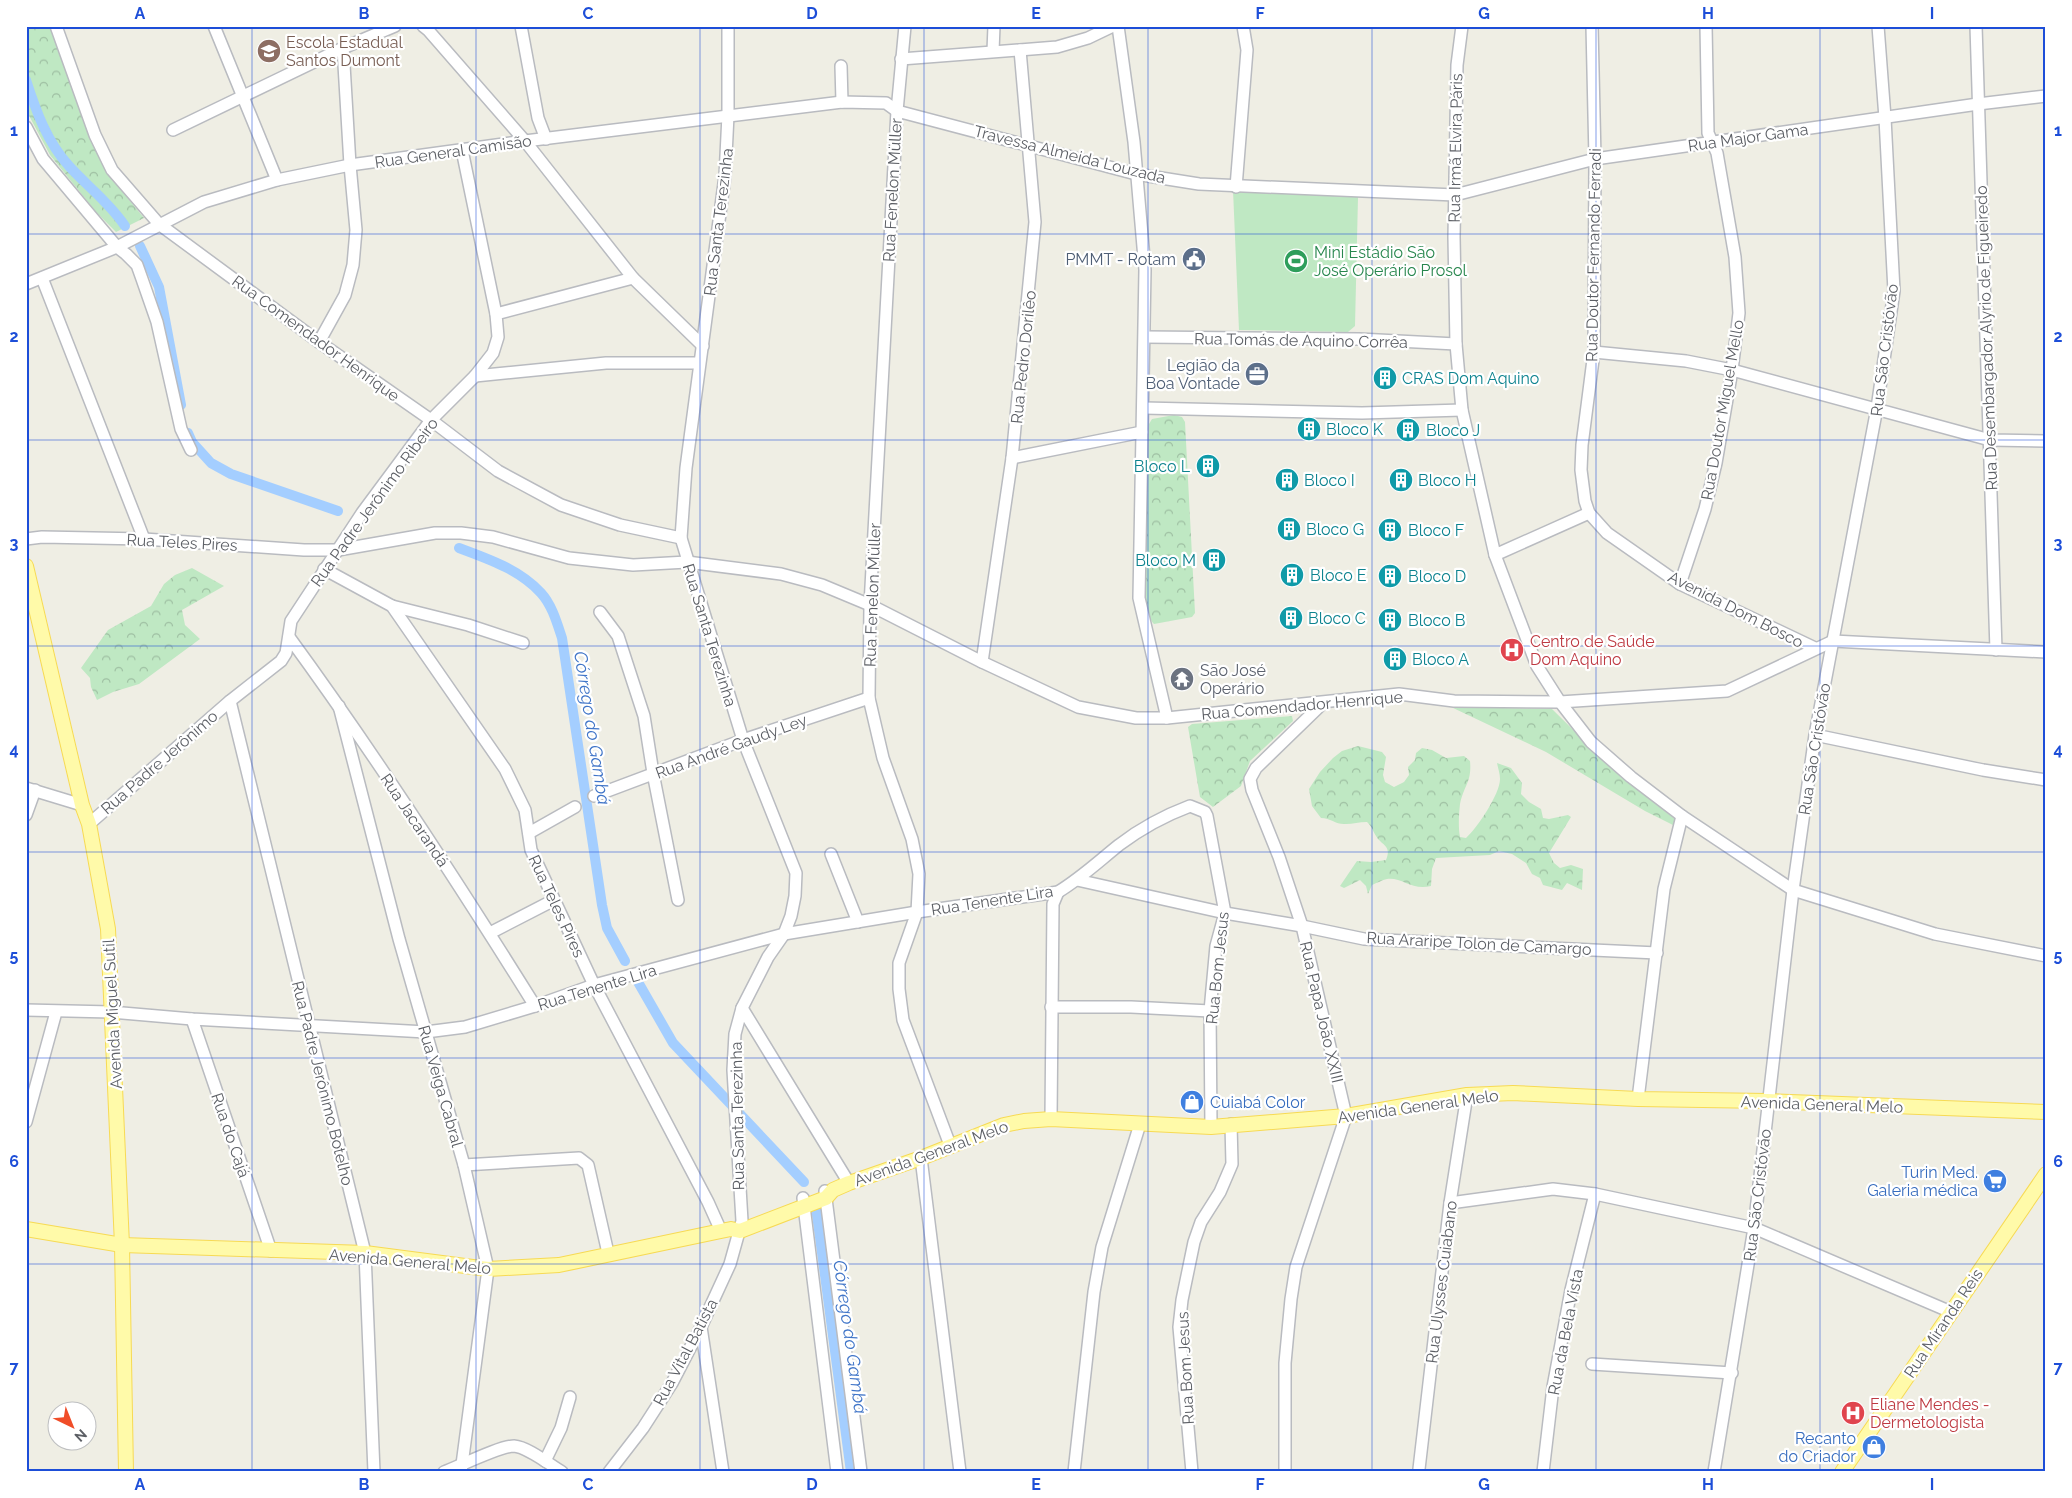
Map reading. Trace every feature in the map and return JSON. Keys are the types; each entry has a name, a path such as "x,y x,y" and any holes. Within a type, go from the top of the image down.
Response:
{"main road":[{"name":"Avenida Miguel Sutil","path":"26,566 82,805 89,824 108,929 122,1245 126,1472"},
{"name":"Avenida General Melo","path":"26,1229 122,1245 364,1254 488,1269 559,1265 608,1253 733,1228 849,1183 922,1158 950,1145 1004,1125 1024,1121 1051,1119 1211,1127 1231,1124 1293,1122 1346,1116 1467,1095 1513,1093 1638,1099 1767,1101 2046,1112"},
{"name":"Rua Miranda Reis","path":"1842,1472 1951,1312 2043,1182"}],"street":[{"name":"Rua Comendador Henrique","path":"56,26 95,135 112,170 159,224 319,342 431,420 498,471 561,505 620,525 680,538"},
{"path":"214,26 277,180"},
{"path":"173,130 344,48 395,26"},
{"path":"423,26 525,141 633,278 703,346"},
{"path":"521,26 538,118 546,139"},
{"name":"Rua Santa Terezinha","path":"728,26 728,115 725,176 703,346 699,363 686,468 680,538 743,740 796,873 791,916 784,934 768,957 742,1008 734,1034 733,1070 737,1119 739,1198 733,1228"},
{"name":"Rua Fenelon Müller","path":"905,26 897,111 870,606 869,698 883,758 912,839 919,874 916,912 900,963 899,989 903,1020 950,1145"},
{"path":"993,51 994,26"},
{"path":"901,59 1058,47 1088,38 1113,26"},
{"path":"1118,26 1134,142 1145,270 1144,408 1139,598 1167,718"},
{"path":"1236,187 1247,50 1243,26"},
{"name":"Rua Irmã Elvira Páris","path":"1462,26 1457,65 1454,195 1456,344 1462,410 1495,555 1537,666 1560,702"},
{"name":"Rua Doutor Fernando Ferradi","path":"1589,513 1583,485 1582,446 1594,352 1595,159 1592,26"},
{"name":"Rua Doutor Miguel Mello","path":"1680,584 1705,509 1716,463 1732,370 1739,313 1735,257 1717,153 1708,132 1706,26"},
{"name":"Rua São Cristóvão","path":"1714,1472 1732,1373 1754,1228 1767,1101 1814,735 1877,408 1894,291 1878,26"},
{"name":"Rua Desembargador Alyrio de Figueiredo","path":"1976,26 1996,650"},
{"path":"319,342 345,295 353,265 356,230 350,165 344,48"},
{"name":"Rua Pedro Dorilêo","path":"982,662 1012,458 1035,222 1020,50"},
{"path":"841,66 842,102"},
{"name":"Rua Major Gama","path":"1454,195 1595,159 2046,96"},
{"name":"Rua General Camisão","path":"26,284 117,247 204,202 277,180 350,165 525,141 685,123 728,115 842,102 886,103 897,111"},
{"name":"Travessa Almeida Louzada","path":"897,111 1136,174 1199,184 1454,195"},
{"path":"26,127 43,159 117,247 136,265 158,322 181,428 191,450"},
{"name":"Rua Padre Jerônimo Ribeiro","path":"230,701 281,661 286,652 289,637 288,630 291,621 324,570 431,420 475,376 493,354 498,337 496,314 480,228 462,150"},
{"path":"42,278 144,539"},
{"path":"496,314 633,278"},
{"name":"Rua Tomás de Aquino Corrêa","path":"1145,337 1359,339 1456,344"},
{"path":"1594,352 1686,361 1732,370 1990,440 2046,441"},
{"path":"475,376 606,363 699,363"},
{"path":"1144,408 1362,413 1462,410"},
{"path":"1012,458 1142,432"},
{"path":"1495,555 1589,513"},
{"name":"Avenida Dom Bosco","path":"1589,513 1607,534 1680,584 1815,648"},
{"name":"Rua Comendador Henrique","path":"338,550 435,533 461,533 493,536 569,558 633,565 686,562 781,574 822,585 870,606 1078,707 1136,718 1167,718 1399,694 1454,701 1560,702"},
{"name":"Rua Teles Pires","path":"26,539 42,537 144,539 304,550 338,550"},
{"name":"Rua Teles Pires","path":"324,570 392,606 505,769 525,810 531,850 594,985 708,1202 733,1228"},
{"path":"392,606 468,625 523,642"},
{"path":"600,612 618,636 644,716 653,773 678,900"},
{"name":"Rua Jacarandá","path":"289,637 340,706 490,933 535,1006"},
{"name":"Avenida Dom Bosco","path":"1560,702 1727,691 1833,641 2046,652"},
{"name":"Rua André Gaudy Ley","path":"594,796 743,740 869,698"},
{"name":"Rua Padre Jerônimo","path":"89,824 230,701"},
{"name":"Rua Padre Jerônimo Botelho","path":"230,701 364,1254 374,1472"},
{"path":"1560,702 1591,742 1631,777 1682,816 1793,890 1935,934 2046,956"},
{"name":"Rua Papa João XXIII","path":"1323,703 1256,768 1250,779 1252,790 1279,857 1302,926 1346,1116"},
{"name":"Rua Veiga Cabral","path":"340,706 399,939 464,1165 488,1269 461,1469"},
{"path":"1814,735 1984,770 2046,780"},
{"path":"26,815 31,789 82,805"},
{"name":"Rua Bom Jesus","path":"1077,880 1121,844 1154,823 1190,806 1205,812 1225,913 1216,946 1210,1011 1211,1127"},
{"path":"529,833 575,807"},
{"path":"1638,1099 1664,889 1682,816"},
{"path":"831,854 858,922"},
{"name":"Rua Tenente Lira","path":"26,1010 111,1012 192,1019 426,1032 465,1027 535,1006 594,985 784,934 916,912 1058,892 1077,880"},
{"name":"Rua Araripe Tolon de Camargo","path":"1077,880 1225,913 1364,939 1657,952"},
{"path":"1051,1119 1053,904 1058,892"},
{"path":"490,933 554,900"},
{"path":"1051,1007 1210,1011"},
{"path":"742,1008 849,1183"},
{"path":"26,1122 56,1012"},
{"name":"Rua do Cajá","path":"192,1019 271,1251"},
{"name":"Rua Ulysses Cuiabano","path":"1420,1471 1450,1204 1467,1095"},
{"path":"1285,1472 1285,1362 1290,1299 1296,1267 1346,1116"},
{"path":"1074,1472 1094,1292 1101,1256 1140,1124"},
{"name":"Rua Bom Jesus","path":"1192,1472 1179,1327 1182,1300 1194,1242 1201,1222 1220,1192 1232,1164 1231,1124"},
{"path":"464,1165 579,1158 588,1165 608,1253"},
{"path":"922,1158 960,1472"},
{"path":"1450,1204 1553,1189 1595,1194 1754,1228 1951,1312"},
{"path":"828,1192 862,1472"},
{"name":"Rua da Bela Vista","path":"1543,1472 1553,1386 1571,1290 1595,1194"},
{"path":"804,1202 836,1472"},
{"name":"Rua Vital Batista","path":"615,1469 672,1383 701,1327 730,1264 733,1228"},
{"path":"701,1327 723,1472"},
{"path":"1592,1364 1732,1373"},
{"path":"545,1462 562,1428 570,1397"},
{"path":"444,1472 461,1469 501,1449 513,1446 522,1448 562,1472"}],"green space":[{"path":"26,26 51,26 90,137 108,174 144,218 116,232 96,212 50,155 26,110"},
{"name":"Mini Estádio São José Operário Prosol","path":"1233,190 1358,197 1355,326 1348,332 1239,330"},
{"path":"1174,415 1182,417 1185,422 1195,613 1192,617 1154,624 1148,611 1144,589 1143,561 1144,497 1149,424 1152,419"},
{"path":"192,568 224,586 182,610 185,625 200,639 139,684 113,692 97,700 91,687 90,678 81,668 108,630 151,606 164,584 175,575"},
{"path":"1451,707 1552,709 1620,776 1675,819 1673,825 1645,811 1546,752"},
{"path":"1292,716 1293,721 1250,761 1241,786 1213,807 1200,797 1188,727 1192,724"},
{"path":"1358,746 1382,752 1386,757 1383,775 1385,782 1394,787 1404,782 1409,775 1408,767 1415,760 1416,753 1422,748 1432,750 1446,758 1464,756 1470,761 1469,779 1460,804 1459,816 1460,837 1466,838 1482,819 1496,793 1500,779 1497,763 1511,768 1522,783 1521,794 1529,802 1541,809 1543,818 1549,819 1568,815 1571,817 1549,853 1554,863 1560,868 1571,865 1583,869 1582,890 1567,883 1562,890 1543,885 1540,878 1532,874 1526,863 1512,854 1499,851 1490,855 1436,858 1432,869 1431,886 1418,887 1398,880 1387,879 1372,885 1368,894 1366,886 1360,880 1344,888 1340,886 1357,861 1386,860 1388,855 1387,848 1378,839 1367,822 1342,824 1321,818 1312,806 1309,789 1320,772 1342,751"}],"waterway":[{"name":"Córrego do Gambá","path":"26,80 38,115 54,147 69,166 105,202 125,226"},
{"name":"Córrego do Gambá","path":"140,246 159,287 181,405"},
{"name":"Córrego do Gambá","path":"188,433 192,442 211,463 231,474 338,511"},
{"name":"Córrego do Gambá","path":"459,548 481,556 523,577 541,593 554,614 562,638 602,905 607,928 625,961"},
{"name":"Córrego do Gambá","path":"638,982 673,1043 804,1182"},
{"name":"Córrego do Gambá","path":"816,1207 851,1472"}],"place":[{"name":"Escola Estadual Santos Dumont","path":"269,51"},
{"name":"PMMT - Rotam","path":"1194,259"},
{"name":"Mini Estádio São José Operário Prosol","path":"1296,261"},
{"name":"Legião da Boa Vontade","path":"1257,374"},
{"name":"CRAS Dom Aquino","path":"1385,378"},
{"name":"Bloco K","path":"1309,429"},
{"name":"Bloco J","path":"1408,430"},
{"name":"Bloco L","path":"1208,466"},
{"name":"Bloco I","path":"1287,480"},
{"name":"Bloco H","path":"1401,480"},
{"name":"Bloco G","path":"1289,529"},
{"name":"Bloco F","path":"1390,530"},
{"name":"Bloco M","path":"1214,560"},
{"name":"Bloco E","path":"1292,575"},
{"name":"Bloco D","path":"1390,576"},
{"name":"Bloco C","path":"1291,618"},
{"name":"Bloco B","path":"1390,620"},
{"name":"Centro de Saúde Dom Aquino","path":"1512,650"},
{"name":"Bloco A","path":"1395,659"},
{"name":"São José Operário","path":"1182,679"},
{"name":"Cuiabá Color","path":"1192,1102"},
{"name":"Turin Med. Galeria médica","path":"1995,1181"},
{"name":"Eliane Mendes - Dermetologista","path":"1853,1413"},
{"name":"Recanto do Criador","path":"1874,1447"}]}
